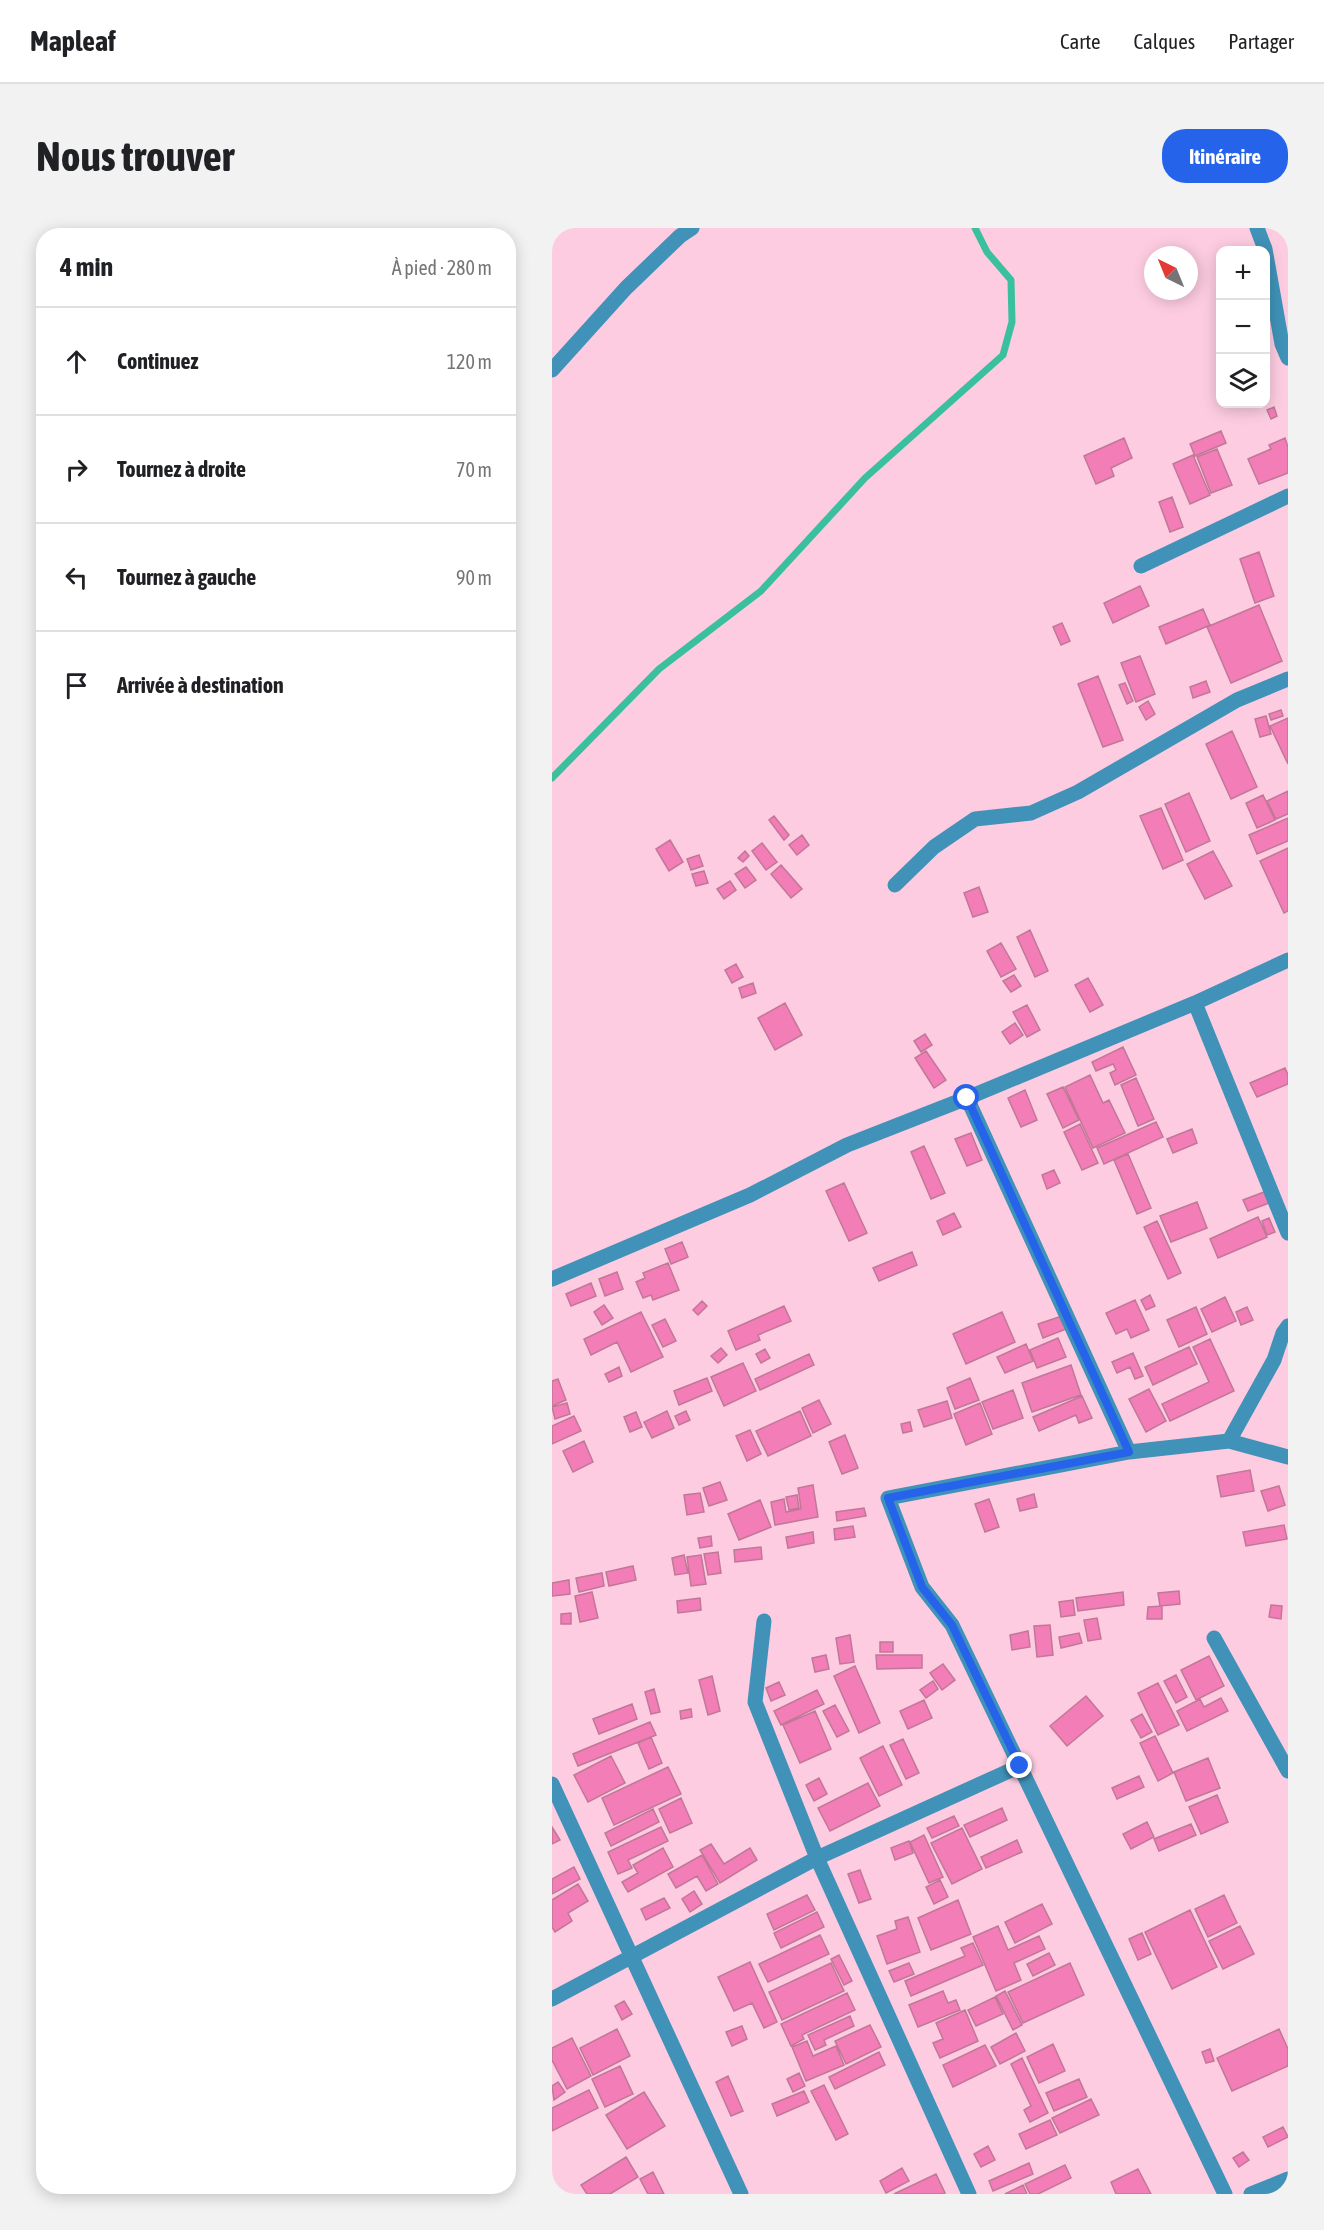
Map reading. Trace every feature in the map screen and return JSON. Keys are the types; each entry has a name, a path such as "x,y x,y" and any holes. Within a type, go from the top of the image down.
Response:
{"street":[{"path":"552,370 626,288 680,236 692,228"},
{"path":"1257,228 1265,249 1282,344 1288,358"},
{"path":"1141,566 1288,496"},
{"path":"895,885 934,847 975,819 1031,813 1078,792 1237,700 1288,679"},
{"path":"552,1278 750,1195 847,1145 967,1098 1195,1003 1288,960"},
{"path":"1195,1003 1284,1211 1288,1233"},
{"path":"967,1098 1129,1452"},
{"path":"1229,1441 1274,1360 1283,1333 1288,1326"},
{"path":"1225,2194 952,1625 922,1587 888,1498 1129,1452 1229,1441 1288,1457"},
{"path":"764,1621 755,1702 817,1858 969,2194"},
{"path":"1214,1638 1288,1771"},
{"path":"552,1999 817,1858 1020,1766"},
{"path":"552,1784 741,2194"},
{"path":"1251,2194 1288,2179"}],"building":[{"path":"1274,407 1277,416 1271,419 1267,410"},
{"path":"1221,431 1226,443 1195,456 1190,444"},
{"path":"1124,438 1132,458 1111,468 1114,476 1096,484 1084,456"},
{"path":"1285,438 1288,447 1288,473 1259,484 1248,459 1271,449 1269,445"},
{"path":"1217,449 1232,485 1211,493 1197,457"},
{"path":"1193,455 1210,495 1190,504 1173,464"},
{"path":"1172,497 1183,527 1170,532 1159,502"},
{"path":"1259,552 1274,596 1255,603 1240,559"},
{"path":"1140,586 1149,606 1113,623 1104,603"},
{"path":"1259,605 1282,661 1231,683 1207,627"},
{"path":"1203,609 1210,625 1166,644 1159,627"},
{"path":"1062,623 1070,641 1061,645 1053,627"},
{"path":"1140,656 1155,694 1136,702 1121,663"},
{"path":"1098,676 1123,740 1103,747 1078,684"},
{"path":"1206,681 1210,692 1193,698 1190,687"},
{"path":"1125,683 1133,701 1127,704 1119,685"},
{"path":"1148,701 1155,714 1146,720 1139,707"},
{"path":"1281,710 1283,716 1271,720 1269,714"},
{"path":"1266,716 1271,734 1260,737 1255,719"},
{"path":"1288,718 1288,764 1270,726"},
{"path":"1232,731 1257,787 1231,799 1206,744"},
{"path":"1288,791 1288,814 1276,819 1267,801"},
{"path":"1189,793 1210,841 1186,852 1165,804"},
{"path":"1263,795 1275,820 1257,828 1246,803"},
{"path":"1161,808 1183,860 1163,869 1140,816"},
{"path":"774,816 789,835 784,840 769,820"},
{"path":"1288,818 1288,841 1257,854 1249,835"},
{"path":"802,835 809,845 797,855 789,845"},
{"path":"670,840 683,862 669,871 656,849"},
{"path":"762,843 777,862 766,870 752,851"},
{"path":"1288,848 1288,911 1284,913 1260,861"},
{"path":"745,851 749,856 743,862 738,858"},
{"path":"1213,851 1232,886 1205,899 1187,864"},
{"path":"699,855 703,866 691,870 687,859"},
{"path":"781,865 802,889 791,898 771,874"},
{"path":"746,867 756,880 745,888 735,874"},
{"path":"704,871 708,883 696,886 692,874"},
{"path":"730,881 736,890 724,899 717,889"},
{"path":"979,887 988,912 973,917 964,893"},
{"path":"1030,930 1048,971 1035,977 1017,937"},
{"path":"1001,943 1016,969 1001,977 987,951"},
{"path":"736,964 743,977 732,983 725,970"},
{"path":"1014,975 1021,986 1011,992 1003,981"},
{"path":"1088,978 1103,1005 1090,1012 1075,985"},
{"path":"753,983 756,993 742,998 739,988"},
{"path":"785,1003 802,1035 775,1050 758,1018"},
{"path":"1027,1005 1040,1030 1027,1037 1013,1012"},
{"path":"1015,1023 1023,1035 1010,1044 1002,1032"},
{"path":"925,1034 932,1045 921,1052 914,1041"},
{"path":"1123,1047 1136,1075 1115,1085 1110,1073 1116,1070 1113,1064 1096,1071 1092,1062"},
{"path":"926,1051 946,1080 934,1088 915,1058"},
{"path":"1285,1068 1288,1084 1257,1097 1250,1083"},
{"path":"1090,1075 1103,1103 1109,1100 1125,1133 1093,1148 1065,1087"},
{"path":"1136,1078 1154,1119 1138,1126 1121,1085"},
{"path":"1063,1087 1079,1120 1063,1128 1047,1094"},
{"path":"1025,1090 1037,1120 1021,1127 1008,1098"},
{"path":"1156,1122 1163,1137 1104,1164 1097,1148"},
{"path":"1080,1124 1098,1163 1082,1170 1064,1132"},
{"path":"1192,1129 1197,1143 1173,1153 1167,1139"},
{"path":"971,1133 982,1160 967,1166 955,1139"},
{"path":"924,1146 945,1193 931,1199 911,1152"},
{"path":"1128,1154 1151,1208 1137,1214 1114,1160"},
{"path":"1054,1170 1060,1183 1047,1189 1042,1175"},
{"path":"844,1183 867,1233 849,1241 826,1191"},
{"path":"1264,1192 1269,1203 1248,1211 1243,1200"},
{"path":"1197,1202 1207,1228 1171,1242 1160,1216"},
{"path":"954,1213 961,1227 943,1235 937,1221"},
{"path":"1258,1217 1267,1237 1218,1258 1210,1239"},
{"path":"1269,1218 1275,1232 1267,1235 1262,1221"},
{"path":"1157,1221 1181,1273 1168,1279 1144,1227"},
{"path":"682,1242 688,1257 671,1264 665,1249"},
{"path":"912,1252 917,1265 879,1281 873,1268"},
{"path":"668,1263 679,1290 653,1300 651,1295 643,1298 636,1282 645,1278 643,1273"},
{"path":"617,1272 623,1289 605,1296 599,1279"},
{"path":"591,1283 596,1296 571,1306 566,1294"},
{"path":"1150,1295 1155,1306 1146,1310 1141,1300"},
{"path":"1225,1297 1236,1321 1212,1332 1201,1309"},
{"path":"1135,1300 1149,1330 1131,1338 1127,1329 1116,1334 1106,1313"},
{"path":"702,1301 707,1306 698,1315 693,1310"},
{"path":"604,1305 613,1318 602,1325 594,1312"},
{"path":"784,1306 791,1321 758,1335 760,1340 736,1350 728,1331"},
{"path":"1196,1307 1207,1334 1179,1347 1167,1320"},
{"path":"1247,1307 1253,1320 1241,1325 1236,1312"},
{"path":"641,1312 663,1357 631,1372 617,1342 591,1355 584,1339"},
{"path":"1002,1312 1015,1342 966,1364 953,1334"},
{"path":"1062,1316 1066,1329 1043,1338 1038,1324"},
{"path":"665,1319 676,1341 663,1347 652,1325"},
{"path":"1058,1338 1066,1357 1037,1368 1030,1350"},
{"path":"1210,1339 1234,1391 1170,1421 1162,1404 1209,1382 1193,1347"},
{"path":"1026,1344 1033,1361 1005,1373 997,1357"},
{"path":"1189,1347 1197,1364 1153,1385 1145,1367"},
{"path":"721,1348 727,1355 718,1363 711,1356"},
{"path":"765,1349 770,1358 761,1363 756,1354"},
{"path":"1133,1353 1143,1376 1135,1379 1130,1367 1117,1373 1112,1362"},
{"path":"809,1354 814,1365 760,1390 755,1379"},
{"path":"743,1363 756,1391 724,1406 711,1377"},
{"path":"1071,1365 1081,1395 1032,1412 1022,1383"},
{"path":"619,1367 622,1376 609,1382 605,1374"},
{"path":"707,1378 712,1391 679,1405 674,1391"},
{"path":"970,1378 979,1400 955,1409 947,1388"},
{"path":"558,1379 566,1400 552,1406 552,1381"},
{"path":"1149,1389 1166,1421 1146,1432 1129,1399"},
{"path":"1013,1390 1023,1418 993,1429 982,1402"},
{"path":"1082,1396 1092,1418 1079,1423 1076,1415 1039,1431 1033,1417"},
{"path":"819,1400 831,1424 813,1433 802,1408"},
{"path":"947,1401 952,1418 924,1427 918,1410"},
{"path":"567,1403 570,1414 555,1419 552,1407"},
{"path":"980,1403 992,1434 966,1445 954,1414"},
{"path":"667,1411 674,1428 652,1438 644,1422"},
{"path":"686,1411 690,1420 679,1425 675,1416"},
{"path":"800,1411 811,1436 768,1456 756,1431"},
{"path":"636,1412 642,1427 630,1432 624,1417"},
{"path":"574,1416 581,1431 552,1444 552,1426"},
{"path":"910,1422 912,1431 903,1433 901,1424"},
{"path":"750,1430 761,1454 747,1461 736,1436"},
{"path":"845,1435 858,1468 842,1474 829,1442"},
{"path":"584,1441 593,1462 573,1472 563,1451"},
{"path":"1250,1470 1254,1491 1221,1497 1217,1476"},
{"path":"720,1482 727,1500 709,1506 703,1488"},
{"path":"813,1485 818,1517 775,1525 771,1502 784,1499 786,1512 801,1509 798,1488"},
{"path":"1279,1486 1285,1505 1268,1511 1261,1491"},
{"path":"700,1493 704,1512 687,1515 684,1495"},
{"path":"1034,1494 1037,1507 1020,1511 1017,1499"},
{"path":"797,1495 799,1508 789,1510 786,1497"},
{"path":"989,1499 999,1527 985,1532 975,1504"},
{"path":"760,1500 771,1527 739,1540 728,1514"},
{"path":"864,1508 866,1516 837,1521 836,1512"},
{"path":"1284,1525 1287,1539 1246,1546 1243,1532"},
{"path":"853,1526 855,1537 835,1540 834,1529"},
{"path":"813,1532 814,1543 788,1548 786,1537"},
{"path":"711,1536 712,1546 700,1548 698,1538"},
{"path":"761,1547 762,1559 735,1562 734,1550"},
{"path":"718,1552 721,1573 708,1575 704,1554"},
{"path":"684,1555 688,1573 675,1575 672,1558"},
{"path":"701,1555 706,1584 691,1586 687,1557"},
{"path":"633,1566 636,1580 609,1586 606,1572"},
{"path":"602,1573 604,1586 579,1592 576,1578"},
{"path":"569,1580 570,1594 552,1596 552,1583"},
{"path":"1179,1591 1180,1604 1160,1606 1158,1593"},
{"path":"592,1592 598,1618 580,1622 575,1596"},
{"path":"1123,1592 1124,1605 1078,1611 1076,1598"},
{"path":"700,1598 701,1610 678,1613 677,1601"},
{"path":"1073,1600 1075,1615 1061,1617 1059,1602"},
{"path":"1271,1605 1282,1606 1281,1619 1269,1617"},
{"path":"1162,1606 1162,1619 1147,1619 1148,1607"},
{"path":"571,1613 571,1624 561,1624 561,1614"},
{"path":"1097,1618 1101,1639 1088,1641 1084,1620"},
{"path":"1050,1625 1053,1655 1037,1657 1034,1626"},
{"path":"1028,1631 1030,1647 1012,1650 1010,1635"},
{"path":"1079,1633 1082,1643 1061,1648 1059,1637"},
{"path":"850,1635 854,1662 840,1664 836,1638"},
{"path":"880,1642 893,1642 893,1652 880,1652"},
{"path":"826,1655 829,1669 815,1672 812,1658"},
{"path":"876,1655 922,1655 922,1668 877,1669"},
{"path":"1209,1656 1224,1686 1196,1700 1181,1670"},
{"path":"943,1664 955,1680 942,1690 930,1673"},
{"path":"855,1666 880,1723 859,1733 834,1676"},
{"path":"1176,1675 1187,1697 1176,1703 1164,1681"},
{"path":"712,1676 720,1711 708,1715 699,1680"},
{"path":"933,1681 938,1689 926,1698 920,1690"},
{"path":"779,1682 785,1695 771,1701 766,1688"},
{"path":"1158,1683 1179,1725 1158,1735 1138,1693"},
{"path":"654,1689 660,1712 651,1714 645,1692"},
{"path":"817,1690 824,1704 781,1725 774,1711"},
{"path":"1086,1696 1103,1716 1067,1746 1050,1726"},
{"path":"1221,1698 1228,1711 1187,1731 1177,1711 1200,1699 1204,1707"},
{"path":"924,1700 932,1718 908,1729 900,1711"},
{"path":"632,1704 637,1719 599,1734 593,1719"},
{"path":"835,1705 849,1731 837,1737 823,1711"},
{"path":"691,1709 692,1717 681,1719 680,1711"},
{"path":"815,1711 831,1749 800,1763 783,1725"},
{"path":"1142,1714 1152,1732 1141,1738 1131,1720"},
{"path":"650,1722 656,1735 578,1766 573,1754"},
{"path":"1155,1736 1173,1773 1158,1781 1140,1743"},
{"path":"651,1737 662,1763 649,1769 638,1743"},
{"path":"903,1739 919,1773 906,1779 890,1745"},
{"path":"883,1746 902,1785 879,1796 860,1758"},
{"path":"611,1756 625,1783 588,1802 574,1775"},
{"path":"1208,1758 1220,1788 1186,1801 1174,1772"},
{"path":"668,1767 681,1794 614,1825 602,1798"},
{"path":"1139,1776 1144,1787 1117,1799 1112,1788"},
{"path":"819,1778 827,1794 814,1801 806,1785"},
{"path":"868,1783 880,1806 830,1831 818,1808"},
{"path":"1217,1795 1228,1822 1201,1834 1189,1807"},
{"path":"681,1798 692,1823 670,1833 659,1809"},
{"path":"1002,1808 1007,1820 970,1837 964,1825"},
{"path":"653,1809 659,1822 611,1846 605,1833"},
{"path":"954,1816 959,1826 932,1838 927,1828"},
{"path":"1147,1822 1154,1837 1131,1849 1123,1834"},
{"path":"1191,1824 1196,1835 1159,1851 1154,1839"},
{"path":"552,1827 560,1840 552,1844"},
{"path":"661,1827 668,1841 628,1860 632,1868 618,1874 608,1852"},
{"path":"962,1828 982,1869 952,1884 931,1843"},
{"path":"924,1835 943,1877 929,1883 910,1842"},
{"path":"1017,1840 1022,1852 986,1868 981,1857"},
{"path":"909,1841 913,1853 895,1860 891,1848"},
{"path":"711,1844 724,1864 750,1848 757,1860 720,1883 700,1850"},
{"path":"663,1848 673,1867 628,1892 622,1882 638,1873 633,1865"},
{"path":"702,1855 718,1884 706,1891 697,1876 676,1888 668,1874"},
{"path":"574,1867 580,1879 552,1894 552,1879"},
{"path":"860,1870 871,1899 859,1903 848,1874"},
{"path":"940,1880 948,1897 934,1904 926,1887"},
{"path":"578,1884 588,1901 568,1913 572,1921 555,1932 552,1927 552,1900"},
{"path":"694,1891 702,1904 690,1912 682,1899"},
{"path":"807,1895 815,1910 774,1930 767,1914"},
{"path":"1224,1895 1237,1923 1208,1937 1195,1909"},
{"path":"664,1898 670,1908 646,1920 641,1909"},
{"path":"958,1900 971,1934 931,1950 918,1918"},
{"path":"1042,1904 1052,1924 1015,1943 1005,1922"},
{"path":"1190,1910 1217,1967 1172,1989 1145,1932"},
{"path":"817,1912 824,1927 781,1948 774,1933"},
{"path":"908,1917 920,1952 887,1964 877,1936 897,1929 895,1921"},
{"path":"998,1926 1008,1950 1039,1936 1045,1949 1014,1963 1021,1980 996,1991 973,1937"},
{"path":"1240,1926 1254,1954 1223,1969 1209,1941"},
{"path":"1142,1933 1151,1954 1138,1960 1129,1939"},
{"path":"820,1935 829,1954 768,1982 759,1964"},
{"path":"973,1943 983,1965 911,1996 905,1981 965,1956 961,1948"},
{"path":"1049,1953 1055,1965 1033,1976 1027,1964"},
{"path":"839,1955 852,1981 844,1985 831,1959"},
{"path":"750,1962 777,2022 764,2028 752,2003 734,2011 718,1977"},
{"path":"831,1963 844,1991 782,2020 769,1992"},
{"path":"909,1963 914,1974 894,1982 889,1971"},
{"path":"1070,1963 1084,1995 1023,2023 1008,1992"},
{"path":"943,1991 948,2003 956,2000 960,2010 918,2027 909,2005"},
{"path":"1005,1991 1022,2025 1013,2030 996,1996"},
{"path":"847,1993 855,2010 802,2035 804,2039 791,2046 781,2024"},
{"path":"995,1997 1003,2014 976,2026 968,2010"},
{"path":"624,2001 632,2014 622,2020 615,2006"},
{"path":"965,2010 978,2041 940,2058 933,2043 943,2039 936,2023"},
{"path":"850,2016 854,2026 824,2040 826,2045 815,2050 808,2035"},
{"path":"870,2025 881,2047 846,2064 835,2041"},
{"path":"742,2026 747,2039 732,2046 726,2032"},
{"path":"617,2029 630,2056 593,2075 580,2048"},
{"path":"1279,2029 1288,2049 1288,2066 1232,2091 1217,2058"},
{"path":"1016,2033 1025,2051 1000,2064 991,2047"},
{"path":"572,2038 591,2076 567,2089 552,2060 552,2048"},
{"path":"807,2041 813,2056 836,2046 844,2065 806,2081 792,2047"},
{"path":"1053,2044 1065,2071 1039,2083 1027,2057"},
{"path":"985,2045 996,2066 953,2087 943,2065"},
{"path":"1210,2049 1214,2061 1206,2063 1202,2052"},
{"path":"879,2052 885,2065 835,2089 829,2077"},
{"path":"1022,2058 1048,2113 1030,2122 1024,2110 1031,2106 1011,2064"},
{"path":"620,2066 633,2094 605,2107 592,2079"},
{"path":"799,2073 805,2086 793,2092 787,2079"},
{"path":"728,2076 743,2111 731,2116 716,2082"},
{"path":"1079,2079 1087,2097 1054,2111 1046,2093"},
{"path":"558,2082 565,2092 554,2100 552,2086"},
{"path":"824,2085 848,2134 836,2140 811,2091"},
{"path":"589,2090 598,2108 552,2131 552,2108"},
{"path":"804,2091 809,2102 777,2116 772,2104"},
{"path":"644,2092 665,2126 627,2149 606,2115"},
{"path":"1091,2099 1099,2115 1060,2133 1052,2118"},
{"path":"1050,2120 1057,2135 1026,2149 1019,2134"},
{"path":"1283,2127 1288,2137 1268,2147 1263,2137"},
{"path":"988,2146 995,2160 981,2167 974,2154"},
{"path":"1243,2152 1249,2160 1239,2167 1233,2158"},
{"path":"626,2157 638,2177 610,2194 587,2194 581,2185"},
{"path":"1029,2163 1033,2174 993,2191 989,2181"},
{"path":"1065,2165 1071,2178 1038,2194 1030,2194 1025,2184"},
{"path":"902,2168 909,2181 886,2193 880,2181"},
{"path":"1138,2169 1151,2194 1116,2194 1111,2182"},
{"path":"653,2172 664,2194 648,2194 640,2179"},
{"path":"936,2174 945,2193 943,2194 894,2194"},
{"path":"1023,2185 1027,2194 1005,2194"}],"waterway":[{"path":"552,778 659,669 761,591 865,478 1003,355 1012,322 1011,280 987,252 975,228"}],"route":[{"path":"967,1098 1129,1452 888,1498 922,1587 952,1625 1020,1766"}]}
